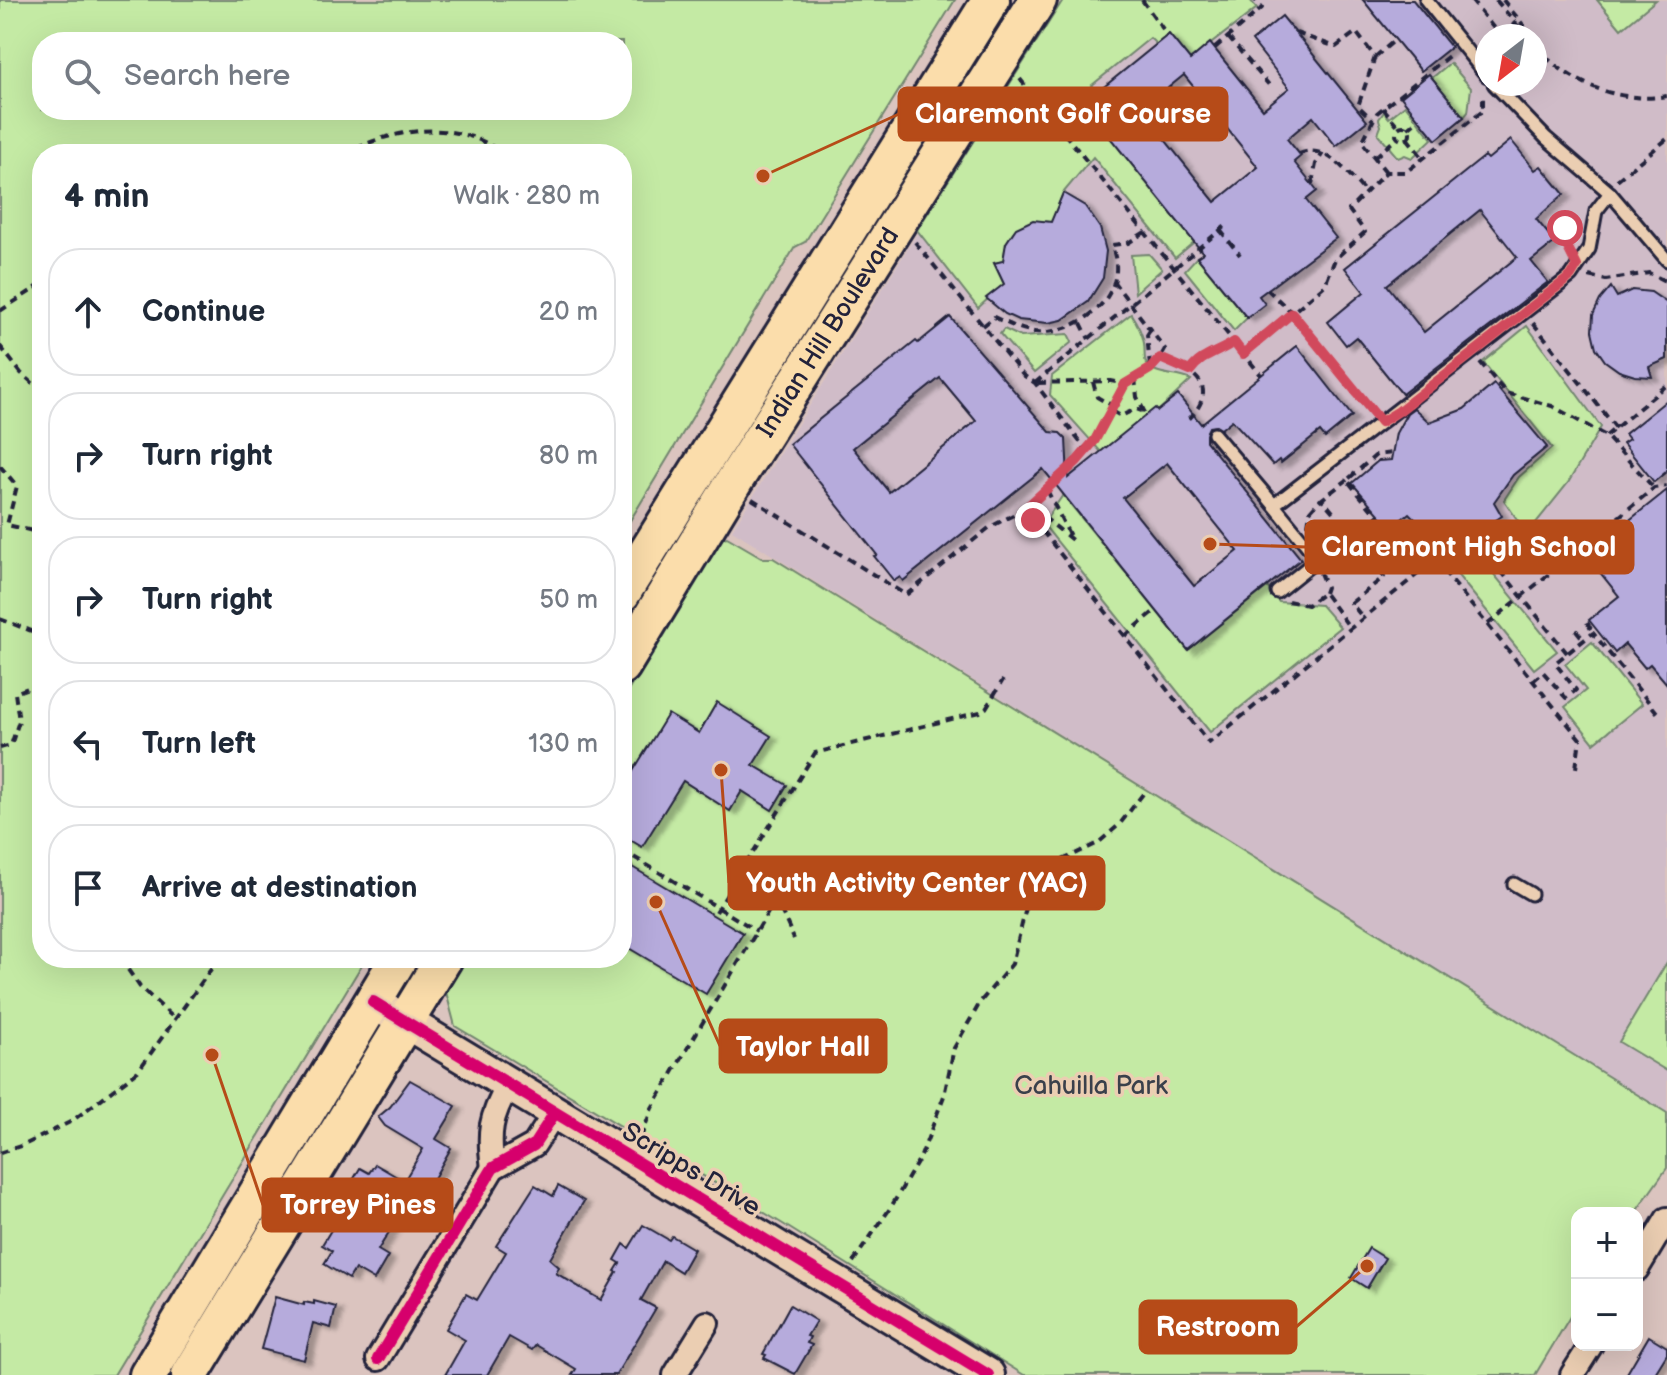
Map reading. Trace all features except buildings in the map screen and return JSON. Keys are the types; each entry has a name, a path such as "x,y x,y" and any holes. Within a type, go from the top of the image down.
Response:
{"main road":[{"name":"Indian Hill Boulevard","path":"632,577 991,0"},
{"name":"Indian Hill Boulevard","path":"632,650 735,480 1038,0"},
{"path":"148,1375 393,968"},
{"path":"190,1375 438,968"}],"street":[{"name":"Scripps Drive","path":"373,1002 983,1374"},
{"path":"493,1168 489,1137 495,1108 508,1086"},
{"path":"378,1359 493,1168 534,1145 554,1114"},
{"path":"1643,1259 1667,1219"},
{"path":"675,1375 707,1323"},
{"path":"1572,1375 1587,1351"}],"lane":[{"path":"1426,0 1475,65"},
{"path":"1502,96 1610,193 1667,260"},
{"path":"1274,505 1571,276 1589,249 1596,211 1610,193"},
{"path":"1214,434 1318,559 1277,592"},
{"path":"1514,884 1531,894"}],"path":[{"path":"1142,0 1168,36"},
{"path":"1215,48 1262,8 1255,0"},
{"path":"1471,0 1490,24"},
{"path":"1496,0 1515,23"},
{"path":"1503,0 1522,24"},
{"path":"1296,33 1336,47 1356,32 1375,57"},
{"path":"1228,37 1269,85"},
{"path":"1373,120 1358,106 1375,57 1395,40"},
{"path":"1386,172 1362,142 1373,120 1383,108 1451,54 1458,64"},
{"path":"1547,56 1571,76 1600,90 1630,96 1667,96"},
{"path":"1014,71 1261,375"},
{"path":"1243,354 1325,285 1335,259 1365,232 1349,210 1386,172 1406,172 1483,111 1486,96"},
{"path":"1383,108 1399,127 1408,128"},
{"path":"1419,119 1408,128 1407,138 1423,158"},
{"path":"1397,138 1399,127"},
{"path":"362,144 413,129 459,133 483,144"},
{"path":"1374,157 1397,138"},
{"path":"1397,138 1407,138"},
{"path":"1610,193 1617,180 1667,139"},
{"path":"1299,154 1315,150 1323,153 1341,166 1366,193"},
{"path":"1312,184 1316,164 1323,153"},
{"path":"1565,216 1567,246 1577,266 1589,275 1606,280 1649,273 1667,282"},
{"path":"1035,383 1229,223"},
{"path":"1220,230 1240,255"},
{"path":"983,326 994,317 1034,332 1060,330 1080,322 1098,308 1112,289 1117,265 1112,245 1128,243 1145,232"},
{"path":"910,235 1023,375 1035,383 1086,450"},
{"path":"745,495 906,595 990,527 1025,509 1047,489 1086,450 1125,384 1150,369 1160,358 1165,349 1113,281"},
{"path":"1267,289 1292,313 1381,422"},
{"path":"0,311 32,290"},
{"path":"1524,312 1616,428"},
{"path":"1080,322 1089,339"},
{"path":"1150,369 1147,335 1151,329"},
{"path":"1190,371 1207,355 1222,351 1234,342"},
{"path":"0,346 32,382"},
{"path":"1472,353 1506,393 1552,406 1606,436 1654,488"},
{"path":"1160,358 1190,371 1201,381 1204,394 1199,409 1186,422"},
{"path":"1093,382 1097,397 1121,416 1136,409 1145,414 1137,397 1135,378"},
{"path":"1035,383 1125,384"},
{"path":"1606,436 1667,385"},
{"path":"1300,536 1305,532 1310,511 1322,499 1376,455 1392,453"},
{"path":"0,466 17,486 7,525 32,531"},
{"path":"1347,480 1388,533"},
{"path":"1488,624 1654,488 1667,486"},
{"path":"1033,520 1040,514 1072,540 1047,489"},
{"path":"1322,499 1333,512"},
{"path":"1025,509 1209,743 1435,560"},
{"path":"1367,517 1373,511"},
{"path":"1373,560 1382,549 1388,533 1402,524 1414,535 1580,739 1576,768"},
{"path":"1394,530 1425,568"},
{"path":"1414,535 1485,551 1567,653"},
{"path":"1363,548 1384,577 1351,603 1363,618"},
{"path":"1578,550 1583,557"},
{"path":"1533,587 1539,595"},
{"path":"1277,592 1293,604 1307,605 1324,593 1350,628"},
{"path":"1125,636 1156,610"},
{"path":"0,619 32,631"},
{"path":"1587,622 1660,716"},
{"path":"1576,630 1584,640"},
{"path":"1533,681 1543,672 1566,698 1576,690 1555,663 1593,633"},
{"path":"716,912 815,753 980,712 986,708 1003,680"},
{"path":"0,748 11,745 19,721 15,693 32,686"},
{"path":"838,1284 891,1207 921,1156 944,1096 954,1048 981,1001 1012,964 1028,900 1052,865 1098,843 1119,825 1146,790"},
{"path":"632,856 757,931"},
{"path":"739,874 776,899 794,939"},
{"path":"628,1158 641,1137 652,1108 776,899"},
{"path":"127,968 140,987 175,1019"},
{"path":"0,1153 72,1121 138,1071 212,968"}],"shaded area":[{"path":"1063,0 1667,0 1667,1113 732,530"}],"green space":[{"path":"0,0 955,0 805,242 795,247 632,517 632,144 32,144 32,968 360,968 114,1375 0,1375"},
{"path":"1063,0 1250,0 1257,8 1190,60 1157,45 1150,38 1091,86 1096,93 1083,104 1194,242 1175,258 1093,157 1063,193 1052,222 1031,222 1017,228 1012,234 1003,261 994,263 1004,284 978,308 917,230"},
{"path":"1597,0 1656,0 1621,29"},
{"path":"1450,63 1471,88 1468,112 1464,117 1432,78"},
{"path":"1405,105 1432,139 1412,158 1405,155 1398,158 1378,134 1381,126 1379,119 1384,112 1389,118"},
{"path":"1149,254 1162,269 1135,293 1131,255"},
{"path":"1197,257 1247,318 1234,331 1185,270"},
{"path":"1131,314 1142,335 1147,365 1159,372 1191,380 1158,411 1155,409 1101,452 1050,395 1052,376"},
{"path":"1527,326 1601,427 1568,483 1527,534 1504,500 1519,477 1552,448 1483,362"},
{"path":"1004,329 1021,337 1068,334 1072,342 1034,373 1000,334"},
{"path":"1063,495 1188,650 1267,587 1279,602 1321,605 1340,627 1210,732 1043,524"},
{"name":"Cahuilla Park","path":"727,537 763,558 773,558 1667,1113 1667,1168 1639,1207 1571,1207 1571,1315 1535,1375 1024,1375 783,1224 455,1026 446,992 461,968 632,968 632,684 719,539"},
{"path":"1434,546 1479,556 1557,651 1534,669"},
{"path":"1592,642 1642,704 1594,743 1565,707 1586,690 1565,664"},
{"path":"1667,962 1667,1071 1619,1042"}],"cycle path":[{"path":"373,1002 988,1375"},
{"path":"378,1359 493,1168 534,1145 554,1114"}],"place":[{"name":"Claremont Golf Course","path":"763,176"},
{"name":"Claremont High School","path":"1210,544"},
{"name":"Youth Activity Center (YAC)","path":"721,770"},
{"name":"Taylor Hall","path":"656,902"},
{"name":"Torrey Pines","path":"212,1055"},
{"name":"Restroom","path":"1367,1266"}],"route":[{"path":"1033,520 1025,509 1095,440 1125,384 1150,369 1160,358 1190,371 1207,355 1222,351 1234,342 1243,354 1292,313 1381,422 1571,276 1577,266 1567,246 1565,228"}]}
